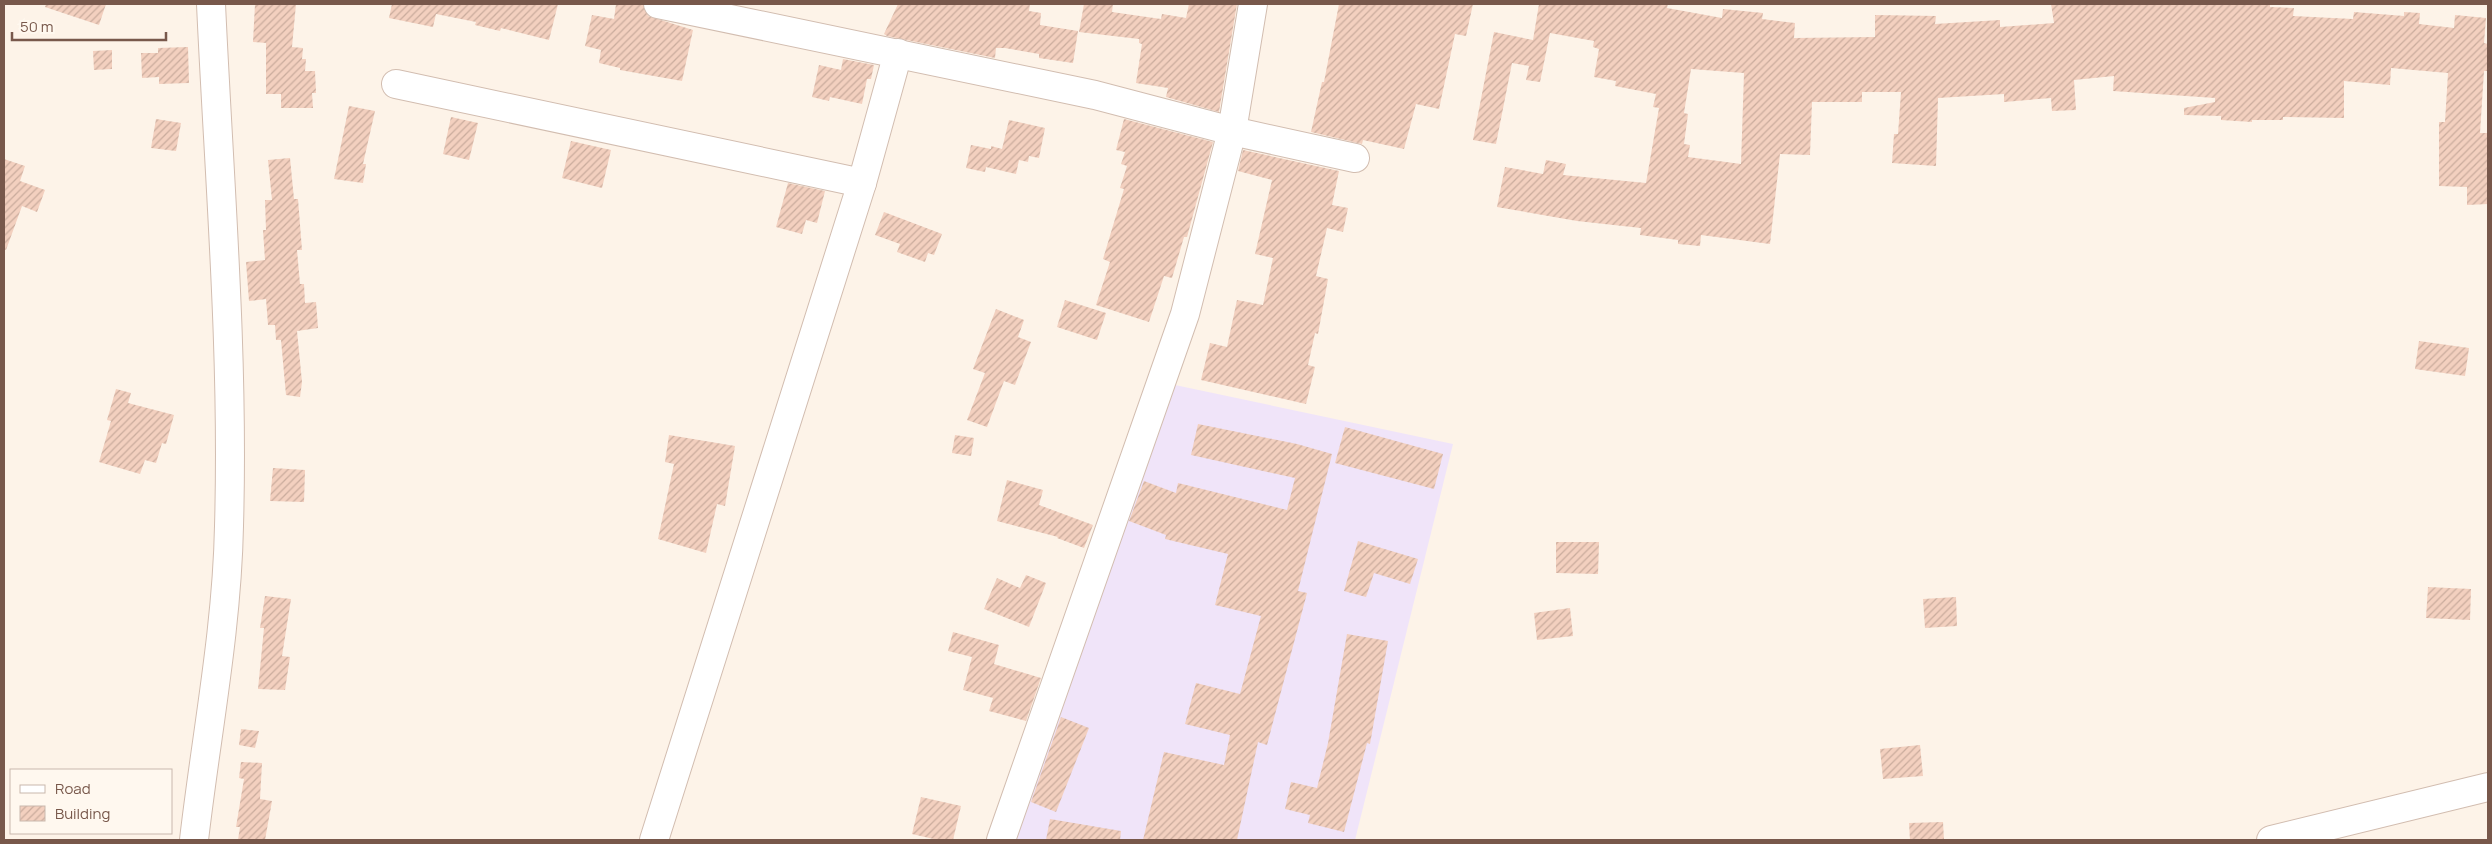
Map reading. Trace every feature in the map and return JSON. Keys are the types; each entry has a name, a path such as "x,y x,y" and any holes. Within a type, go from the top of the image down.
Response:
{"street":[{"path":"194,840 224,604 229,528 230,391 211,4"},
{"path":"658,4 1095,95 1232,131 1355,158"},
{"path":"1001,840 1185,314 1232,131 1253,4"},
{"path":"654,840 862,183 898,53"},
{"path":"396,84 862,183"},
{"path":"2271,840 2488,787"}],"shaded area":[{"path":"1175,385 1453,444 1355,840 1009,840"}],"building":[{"path":"46,4 106,4 99,25 45,7"},
{"path":"255,4 296,4 292,47 303,48 302,59 306,59 305,71 315,71 316,93 312,93 313,108 281,108 281,94 266,94 266,43 253,42"},
{"path":"392,4 558,4 549,40 501,28 500,31 475,25 476,22 436,14 433,27 389,18"},
{"path":"616,4 643,4 648,16 693,30 682,81 620,70 620,68 599,63 601,50 585,46 592,15 614,19"},
{"path":"898,4 1030,4 1029,11 1041,13 1040,25 1078,31 1073,63 1039,58 1039,54 1005,48 996,48 995,58 887,36 884,34"},
{"path":"1084,4 1113,4 1112,12 1161,19 1162,14 1186,18 1189,4 1237,4 1219,112 1166,97 1168,88 1136,83 1142,44 1139,43 1139,39 1079,32"},
{"path":"1339,4 1473,4 1466,36 1455,34 1439,109 1416,104 1404,149 1363,140 1362,144 1311,132 1322,82 1324,82"},
{"path":"1539,4 1668,4 1667,8 1722,18 1723,9 1763,13 1762,19 1795,23 1794,38 1875,37 1875,15 1936,16 1935,24 2000,20 2000,27 2054,23 2051,4 2270,5 2270,7 2294,8 2293,16 2353,19 2354,12 2404,16 2404,12 2420,13 2419,24 2454,28 2455,15 2486,18 2484,43 2488,44 2488,71 2484,71 2480,133 2488,133 2488,204 2467,205 2467,187 2439,186 2439,122 2445,122 2448,73 2391,68 2390,85 2344,81 2344,118 2283,117 2283,120 2252,120 2252,122 2221,120 2221,116 2184,115 2184,108 2215,102 2215,98 2113,91 2114,76 2074,80 2076,110 2052,111 2051,98 2004,102 2004,94 1938,98 1936,166 1892,163 1894,134 1898,134 1901,92 1862,92 1862,102 1812,102 1810,155 1780,154 1770,244 1701,235 1700,246 1678,244 1678,240 1640,235 1641,228 1577,221 1497,207 1505,167 1543,174 1546,160 1566,164 1563,175 1646,183 1659,108 1653,107 1656,94 1615,86 1616,81 1594,77 1599,49 1593,47 1594,41 1550,33 1540,82 1526,80 1529,66 1512,63 1496,144 1473,140 1494,32 1533,40","holes":["1691,69 1744,73 1741,164 1688,157 1690,145 1684,144 1688,114 1684,113"]},
{"path":"188,47 189,83 159,84 159,77 142,78 141,53 158,53 158,48"},
{"path":"112,50 112,69 94,70 93,51"},
{"path":"843,59 874,65 871,79 867,79 862,104 830,97 829,101 812,97 819,65 841,70"},
{"path":"349,106 375,111 363,164 366,164 363,183 334,179"},
{"path":"451,117 478,123 469,160 443,154"},
{"path":"156,119 181,123 176,151 151,148"},
{"path":"1124,119 1213,142 1187,237 1184,237 1172,278 1164,276 1149,322 1096,305 1110,262 1103,259 1124,189 1120,188 1127,166 1121,164 1125,152 1116,150"},
{"path":"1009,120 1045,128 1039,158 1029,156 1028,162 1019,160 1016,174 986,167 985,172 966,168 971,145 991,149 991,146 1002,149"},
{"path":"571,141 611,150 602,188 562,178"},
{"path":"1243,150 1339,171 1332,205 1348,208 1343,232 1327,228 1316,276 1328,279 1318,334 1315,333 1308,365 1315,367 1306,404 1201,380 1210,343 1227,347 1237,300 1263,305 1273,258 1255,254 1272,180 1238,171"},
{"path":"290,158 294,199 298,199 302,250 297,250 300,284 304,284 305,303 316,302 318,328 297,331 302,382 300,397 286,395 281,340 276,340 275,325 268,325 266,299 249,301 246,262 265,260 263,230 266,230 265,200 272,200 268,160"},
{"path":"4,159 25,166 20,181 45,190 37,212 22,206 6,250 4,249"},
{"path":"788,183 825,191 817,223 806,220 802,234 776,227"},
{"path":"884,212 942,234 934,255 928,253 925,262 897,252 900,244 875,235"},
{"path":"1065,300 1106,313 1097,340 1057,327"},
{"path":"996,309 1024,320 1018,337 1031,342 1015,385 1004,381 987,427 967,420 985,373 973,369"},
{"path":"2419,341 2469,348 2465,376 2415,369"},
{"path":"116,389 131,393 128,403 174,415 166,444 162,443 156,463 145,460 140,474 99,462 111,421 107,420"},
{"path":"1198,424 1297,444 1332,454 1298,591 1307,593 1267,745 1258,742 1237,840 1143,840 1164,752 1224,765 1230,735 1185,724 1196,683 1240,694 1261,616 1215,605 1228,554 1165,539 1166,535 1129,521 1144,481 1176,493 1178,483 1287,510 1295,478 1191,455"},
{"path":"1345,427 1443,454 1434,489 1335,463"},
{"path":"669,435 735,446 725,506 717,504 706,553 658,539 674,464 665,462"},
{"path":"955,435 974,438 971,456 952,453"},
{"path":"273,468 305,470 304,502 270,501"},
{"path":"1007,480 1043,490 1039,505 1093,525 1084,548 1058,537 997,521"},
{"path":"1358,541 1418,559 1410,584 1374,573 1366,597 1344,591"},
{"path":"1556,542 1599,542 1598,574 1556,573"},
{"path":"1026,575 1046,583 1029,627 984,609 997,578 1020,588"},
{"path":"2428,587 2471,589 2470,620 2426,618"},
{"path":"265,596 291,599 282,656 290,657 285,690 258,689 264,628 260,628"},
{"path":"1956,597 1957,626 1925,628 1923,599"},
{"path":"1570,608 1573,636 1537,640 1534,613"},
{"path":"953,632 999,645 994,664 1041,678 1026,721 989,711 993,698 963,690 972,657 948,651"},
{"path":"1347,634 1388,641 1370,744 1367,743 1344,832 1308,823 1310,815 1285,809 1291,782 1317,788 1328,743"},
{"path":"1061,717 1089,728 1056,812 1031,802"},
{"path":"241,729 259,731 255,748 239,745"},
{"path":"1920,745 1923,776 1883,779 1880,749"},
{"path":"241,762 262,763 260,799 272,801 265,840 238,840 240,827 236,827 244,779 239,778"},
{"path":"921,797 961,806 953,840 938,840 912,834"},
{"path":"1050,819 1121,831 1120,840 1046,840"},
{"path":"1943,822 1944,840 1910,840 1909,823"}]}
